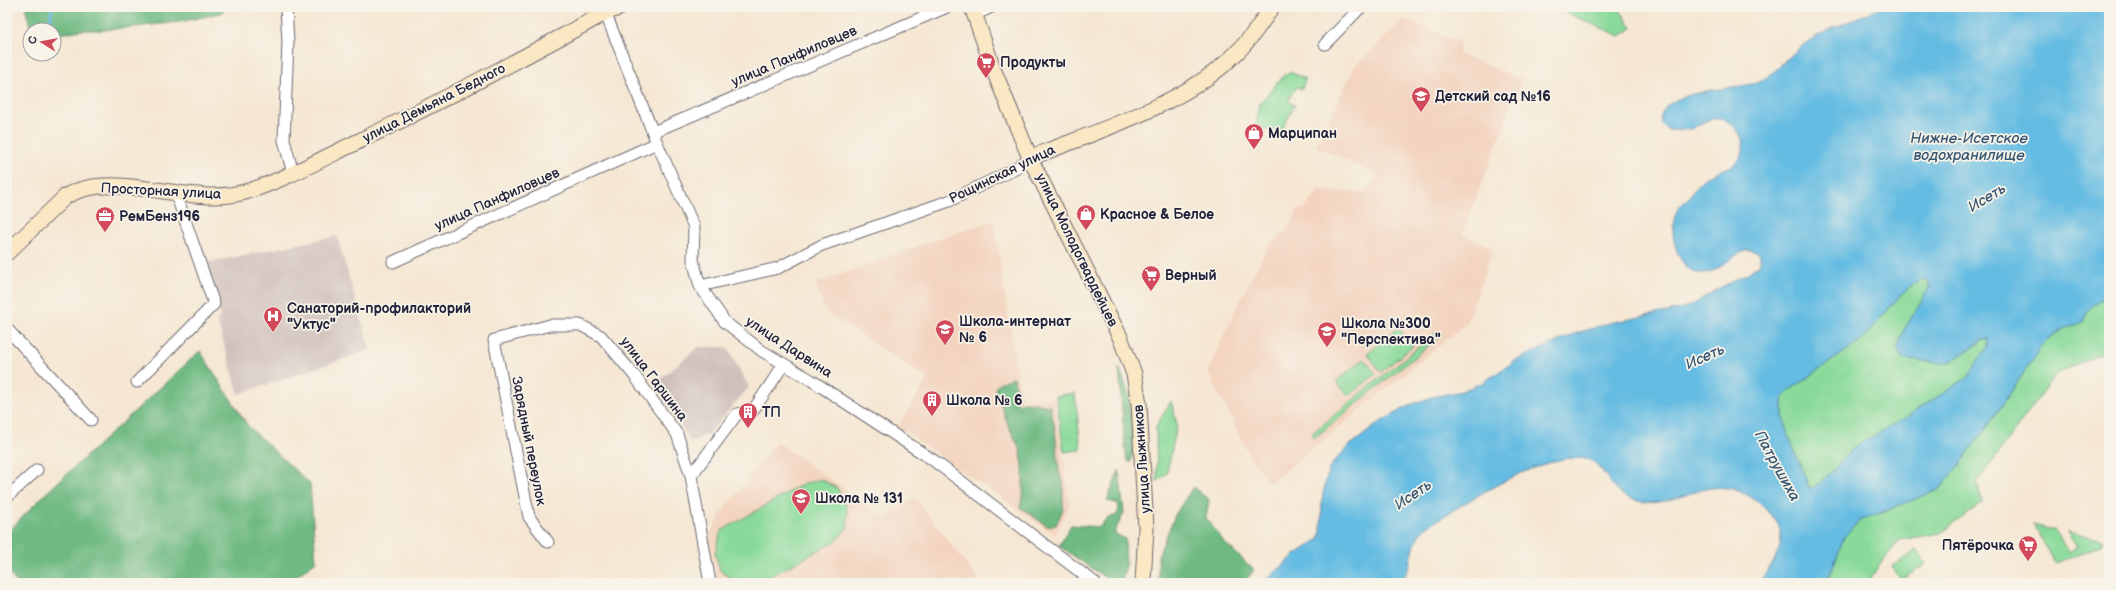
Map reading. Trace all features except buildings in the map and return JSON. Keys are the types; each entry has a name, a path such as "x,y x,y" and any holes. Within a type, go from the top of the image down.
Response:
{"street":[{"path":"286,7 288,42 284,140 293,173"},
{"name":"улица Демьяна Бедного","path":"244,193 293,173 448,98 604,10 621,7"},
{"name":"улица Панфиловцев","path":"653,132 947,7"},
{"path":"973,11 991,7"},
{"name":"Рощинская улица","path":"700,286 778,268 822,245 949,201 1015,169 1030,158 1126,120 1186,91 1210,76 1231,59 1249,39 1272,7"},
{"path":"1325,44 1361,7"},
{"name":"улица Дарвина","path":"604,10 657,144 694,227 694,260 700,286 725,322 762,351 811,380 933,460 1096,583"},
{"name":"улица Молодогвардейцев","path":"973,11 994,71 1030,158 1120,337"},
{"name":"улица Панфиловцев","path":"393,262 657,144"},
{"name":"Просторная улица","path":"7,253 66,196 76,190 106,185 176,194 210,196 244,193"},
{"path":"137,382 214,304 176,194"},
{"name":"Зарядный переулок","path":"548,542 529,517 494,340 550,325 580,325"},
{"name":"улица Гаршина","path":"580,325 601,336 634,375 677,434 691,476 710,583"},
{"path":"7,329 91,420"},
{"name":"улица Лыжников","path":"1120,337 1134,374 1139,404 1146,528 1143,583"},
{"path":"691,476 737,414 752,412 784,364"},
{"path":"7,497 37,470"}],"shaded area":[{"name":"Школа №300 \"Перспектива\"","path":"1403,20 1461,42 1458,54 1522,79 1462,235 1494,248 1466,324 1270,483 1253,463 1208,372 1237,306 1268,246 1287,230 1298,210 1305,208 1319,190 1363,193 1372,185 1377,175 1316,146 1355,66"},
{"name":"Школа-интернат № 6","path":"994,221 1021,401 1054,398 1070,504 1055,535 898,427 928,379 826,312 815,284 940,238"},
{"path":"337,236 370,350 239,394 217,321 220,316 206,263"},
{"path":"698,347 727,347 749,387 709,433 691,442 655,384"},
{"name":"Школа № 131","path":"777,442 886,518 915,498 978,579 974,583 717,583 708,538 722,512"}],"green space":[{"path":"25,7 227,7 221,13 180,22 105,30 81,30 62,34 62,22 29,22"},
{"path":"1553,7 1618,7 1632,28 1620,36"},
{"path":"1290,72 1305,79 1302,89 1296,87 1288,101 1295,105 1279,135 1256,125 1260,103 1285,74"},
{"path":"1923,279 1929,282 1928,292 1904,330 1897,349 1908,360 1944,363 1952,361 1986,338 1990,340 1988,346 1968,377 1900,421 1854,447 1823,481 1813,488 1809,487 1789,437 1783,415 1783,397 1790,390 1864,338 1896,300 1910,286"},
{"path":"2109,295 2109,349 2056,374 1977,482 1982,503 1941,533 1899,540 1870,578 1873,583 1827,583 1844,537 1859,521 1938,490 1944,485 1990,423 2043,344 2057,333 2083,322 2089,309"},
{"path":"1398,328 1413,346 1381,372 1367,353"},
{"path":"1438,331 1442,335 1314,438 1311,434"},
{"path":"200,351 248,426 310,484 316,561 288,583 17,583 7,570 7,533 42,497"},
{"path":"1364,359 1376,374 1348,396 1336,381"},
{"path":"1119,368 1130,401 1134,429 1133,453 1130,463 1127,459 1125,450"},
{"path":"1014,377 1018,404 1025,402 1050,406 1055,429 1059,472 1063,482 1063,509 1056,525 1047,526 1020,507 1023,494 1023,466 1020,449 1008,425 995,388 999,383"},
{"path":"1075,393 1081,450 1064,452 1056,396"},
{"path":"1171,401 1177,425 1167,473 1157,482 1156,426"},
{"path":"1119,470 1124,513 1114,533 1125,539 1126,566 1121,583 1113,583 1059,546 1071,525 1100,527 1106,519 1117,515 1119,509 1117,503 1107,501"},
{"path":"821,479 837,488 844,500 848,513 847,528 836,541 758,583 733,581 720,570 715,553 721,531 803,484"},
{"path":"1193,487 1209,500 1206,518 1224,542 1254,570 1244,583 1159,583 1158,556 1175,515"},
{"path":"2033,525 2054,530 2069,552 2077,547 2067,532 2104,540 2101,545 2056,563 2053,561 2053,558"},
{"path":"1917,550 1926,564 1901,580 1892,566"}],"water":[{"name":"Нижне-Исетское водохранилище","path":"1880,7 2109,7 2109,295 2100,300 2090,309 2084,322 2057,333 2043,344 1990,423 1944,485 1938,490 1859,521 1844,537 1827,583 1758,583 1768,570 1777,554 1781,537 1780,529 1770,513 1746,494 1736,490 1716,487 1664,501 1638,501 1623,495 1617,490 1594,462 1577,458 1556,460 1508,479 1461,505 1426,527 1420,533 1414,547 1408,570 1399,583 1263,583 1295,555 1319,539 1321,532 1322,499 1328,471 1333,463 1349,446 1382,421 1410,405 1432,397 1462,391 1482,383 1515,361 1571,335 1609,323 1677,310 1692,305 1748,273 1760,264 1760,255 1751,251 1742,252 1713,271 1703,274 1692,271 1682,261 1676,248 1673,234 1674,219 1680,206 1703,179 1737,162 1743,151 1743,144 1738,131 1727,121 1713,119 1690,129 1669,130 1662,124 1661,116 1666,107 1676,100 1689,95 1759,82 1812,39 1828,30","holes":["1923,279 1928,281 1930,286 1904,330 1897,349 1902,358 1908,360 1944,363 1952,361 1983,339 1989,339 1988,346 1968,377 1900,421 1854,447 1823,481 1813,488 1809,487 1789,437 1783,415 1783,397 1790,390 1864,338 1896,300 1910,286"]}],"waterway":[{"path":"50,22 52,7"}],"place":[{"name":"Продукты","path":"986,79"},
{"name":"Детский сад №16","path":"1421,113"},
{"name":"Марципан","path":"1254,150"},
{"name":"Красное & Белое","path":"1086,231"},
{"name":"РемБенз196","path":"105,233"},
{"name":"Верный","path":"1151,292"},
{"name":"Санаторий-профилакторий \"Уктус\"","path":"273,333"},
{"name":"Школа-интернат № 6","path":"945,346"},
{"name":"Школа №300 \"Перспектива\"","path":"1327,348"},
{"name":"Школа № 6","path":"932,417"},
{"name":"ТП","path":"748,429"},
{"name":"Школа № 131","path":"801,515"},
{"name":"Пятёрочка","path":"2028,562"}],"water label":[{"name":"Исеть","path":"1987,198"},
{"name":"Исеть","path":"1705,357"},
{"name":"Патрушиха","path":"1777,466"},
{"name":"Исеть","path":"1413,495"}]}
